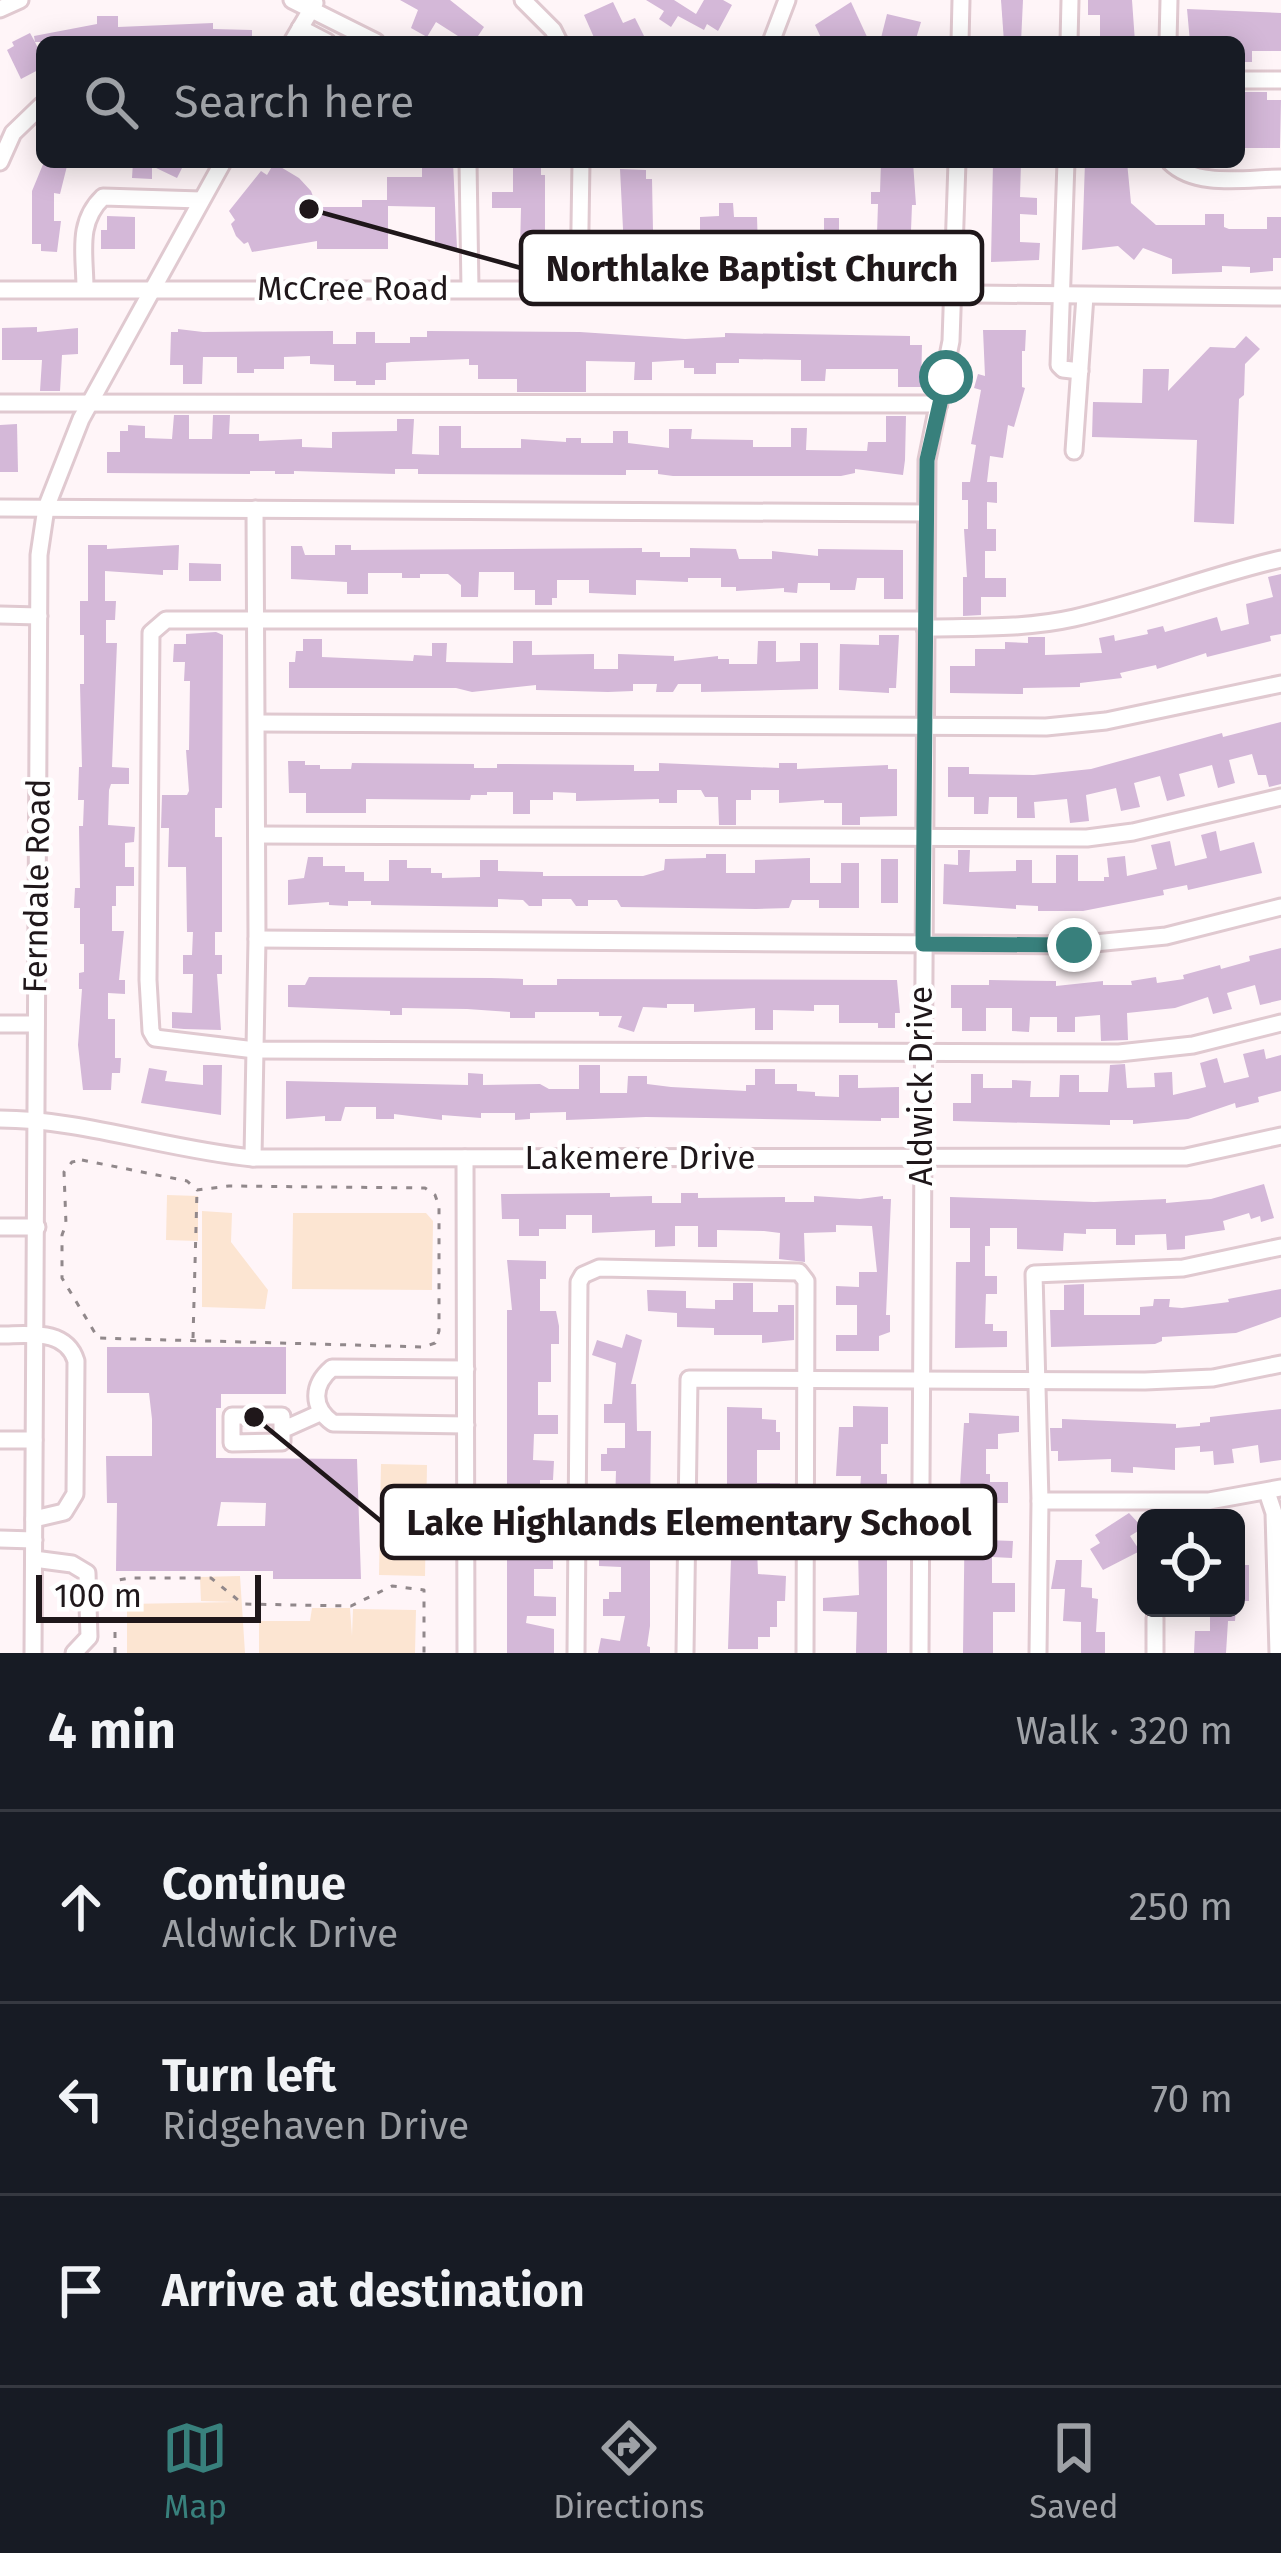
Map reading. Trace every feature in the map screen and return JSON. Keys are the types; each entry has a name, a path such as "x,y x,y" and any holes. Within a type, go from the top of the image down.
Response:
{"street":[{"path":"0,9 20,0"},
{"path":"292,0 314,4 366,36"},
{"path":"523,0 556,36"},
{"path":"772,36 787,0"},
{"path":"960,36 961,0"},
{"path":"1069,36 1070,0"},
{"path":"1168,36 1169,0"},
{"path":"296,35 314,4"},
{"path":"1245,80 1281,80"},
{"path":"0,162 13,133 36,111"},
{"name":"Ferndale Road","path":"33,1653 40,555 46,508 61,464 220,168"},
{"path":"468,168 470,290"},
{"path":"580,290 581,168"},
{"name":"Aldwick Drive","path":"920,1653 927,460 951,340 957,168"},
{"path":"1066,168 1059,365 1080,371"},
{"path":"1176,168 1196,176 1281,178"},
{"path":"85,290 85,226 88,212 103,197 201,200"},
{"name":"McCree Road","path":"0,290 1281,297"},
{"path":"1074,451 1085,296"},
{"path":"0,403 939,404"},
{"path":"0,508 926,513"},
{"path":"254,1158 255,509"},
{"path":"1281,559 1176,592 1024,626 166,620 151,633 148,980 148,1020 155,1038 255,1050 1119,1053 1193,1045 1281,1023"},
{"path":"0,615 40,616"},
{"path":"257,723 1046,727 1106,722 1281,684"},
{"path":"257,835 1087,838 1133,832 1281,796"},
{"path":"257,939 1118,944 1281,908"},
{"path":"0,1024 36,1024"},
{"name":"Lakemere Drive","path":"0,1119 36,1119 198,1153 254,1158 1186,1157 1281,1136"},
{"path":"464,1158 466,1653"},
{"path":"0,1227 37,1227"},
{"path":"1038,1653 1040,1501 1034,1274 1183,1268 1281,1247"},
{"path":"576,1653 579,1282 598,1268 799,1272 806,1281 806,1653"},
{"path":"0,1335 61,1340 76,1361 75,1494 64,1512 34,1519"},
{"path":"685,1653 688,1379 1213,1378 1281,1364"},
{"path":"466,1369 332,1368 322,1376 315,1395 320,1413 333,1423 466,1424"},
{"path":"282,1430 320,1413"},
{"path":"0,1440 34,1440"},
{"path":"1040,1501 1209,1501 1274,1490 1278,1653"},
{"path":"0,1539 34,1540"},
{"path":"34,1559 72,1564 87,1574 89,1637 74,1653"},
{"path":"1155,1618 1155,1653"}],"path":[{"path":"82,1160 187,1181 197,1190 229,1186 425,1188 439,1206 439,1331 435,1343 424,1347 98,1338 62,1278 64,1172 72,1162 82,1160"},
{"path":"193,1339 197,1190"},
{"path":"115,1653 115,1586 129,1578 211,1578 243,1604 351,1606 392,1586 418,1587 424,1590 424,1653"}],"shaded area":[{"path":"167,1195 198,1196 198,1241 166,1240"},
{"path":"202,1211 232,1213 231,1242 268,1290 265,1309 202,1307"},
{"path":"293,1213 426,1213 433,1221 432,1290 292,1289"},
{"path":"381,1464 427,1465 425,1576 379,1575"},
{"path":"240,1576 245,1653 127,1653 127,1604 236,1602 201,1601 200,1577"},
{"path":"312,1608 350,1608 352,1636 353,1609 416,1610 415,1653 259,1653 259,1621 310,1621"}],"building":[{"path":"400,0 450,0 484,27 478,36 458,36 436,22 425,36 411,28 418,10"},
{"path":"646,0 674,0 696,14 704,0 732,5 718,31 707,24 704,30 678,16 671,27 659,19 664,11"},
{"path":"1001,0 1023,0 1021,36 1004,36"},
{"path":"1088,0 1132,0 1135,36 1100,36 1100,15 1088,15"},
{"path":"613,2 623,23 635,18 644,36 593,36 584,15"},
{"path":"851,2 867,36 820,36 815,25"},
{"path":"1187,9 1281,13 1281,51 1252,51 1252,62 1245,62 1245,36 1189,36"},
{"path":"887,14 921,22 917,36 882,36"},
{"path":"97,16 118,16 118,27 213,23 213,29 252,30 252,36 36,36 36,42 34,36 97,24"},
{"path":"30,33 36,44 36,71 21,79 7,50"},
{"path":"1245,92 1267,92 1267,100 1281,100 1280,148 1245,148"},
{"path":"42,168 66,168 60,194 54,193 54,221 61,221 57,252 41,251 41,244 32,244 32,191"},
{"path":"133,168 152,168 152,179 132,178"},
{"path":"156,168 182,168 177,178"},
{"path":"271,168 282,168 299,178 317,207 362,207 362,200 387,200 387,177 422,177 422,168 453,168 457,248 435,244 435,207 388,206 388,249 317,249 317,241 252,252 231,224 235,220 229,211 261,171 267,175"},
{"path":"513,168 541,168 545,236 532,236 532,249 520,249 521,208 492,208 492,192 513,192"},
{"path":"881,168 913,168 916,205 912,205 910,256 888,255 889,235 877,234 878,204 871,204 871,192 880,192"},
{"path":"993,168 1021,168 1020,197 1037,198 1037,215 1020,214 1020,242 1040,243 1039,260 991,262"},
{"path":"1085,168 1128,168 1131,203 1156,225 1205,225 1205,214 1224,214 1224,227 1229,229 1267,229 1267,217 1281,217 1281,258 1273,258 1273,271 1250,273 1250,267 1222,266 1222,272 1172,274 1172,259 1143,248 1134,260 1118,246 1082,250"},
{"path":"620,169 646,170 646,179 652,179 653,231 669,231 669,248 624,249"},
{"path":"719,203 733,203 734,217 757,217 758,249 737,249 737,241 700,242 700,217 719,216"},
{"path":"107,216 135,217 135,249 101,249"},
{"path":"824,218 839,218 839,231 856,232 856,246 843,246 843,254 806,253 807,231 824,232"},
{"path":"37,327 37,332 78,328 78,354 62,355 60,391 40,391 42,360 2,360 2,328"},
{"path":"983,330 1026,330 1022,351 1025,388 1014,427 1008,425 1003,458 990,456 987,482 997,482 997,503 987,502 987,529 996,529 996,551 985,551 985,578 1006,578 1006,597 981,597 981,615 963,616 968,500 962,500 962,482 970,482 976,445 971,444 981,390 974,388 978,374 985,376"},
{"path":"333,331 333,344 356,344 356,332 375,332 375,343 410,343 410,337 427,337 427,331 580,332 685,339 725,337 725,333 910,336 910,345 922,345 921,387 898,387 898,369 826,369 825,381 801,381 801,360 739,359 739,363 716,363 716,374 694,374 694,368 684,368 684,360 652,362 652,380 634,380 635,362 586,361 586,392 517,392 517,379 478,379 478,365 469,365 469,359 386,363 386,380 356,385 356,381 334,381 334,365 310,364 310,356 284,357 284,369 254,369 254,373 237,373 237,357 203,357 202,384 183,384 183,365 170,365 171,332"},
{"path":"1246,336 1260,349 1245,364 1244,395 1239,399 1234,524 1194,522 1197,440 1092,437 1093,402 1142,403 1143,369 1169,369 1168,391 1210,347 1235,348"},
{"path":"174,415 189,415 189,439 212,439 213,415 230,415 229,434 259,434 259,441 302,439 302,447 332,448 332,432 397,431 397,419 414,419 412,454 439,455 439,426 461,426 461,448 521,448 521,439 566,442 566,438 581,438 581,443 613,443 613,431 628,431 628,443 669,448 669,429 692,429 691,439 753,440 753,447 791,447 791,428 807,428 806,450 867,451 868,442 886,442 886,416 906,416 905,460 903,475 855,469 841,476 673,476 658,474 658,470 626,470 626,475 418,474 418,469 395,469 395,474 107,473 107,452 120,452 120,431 128,431 128,425 145,426 145,438 172,439"},
{"path":"17,424 18,472 0,472 0,425"},
{"path":"88,545 107,545 107,549 179,545 178,570 163,570 163,575 105,571 105,601 116,601 115,620 106,620 106,643 117,643 112,767 129,768 129,784 111,784 108,825 135,827 134,842 125,843 125,867 134,867 134,886 116,886 116,906 112,906 112,931 124,931 119,980 125,980 125,994 108,993 108,1019 115,1019 115,1058 121,1058 120,1073 112,1073 111,1090 83,1090 78,1045 79,973 84,972 80,908 74,908 75,888 80,888 79,826 83,826 84,800 78,800 80,684 84,684 80,601 88,601"},
{"path":"335,545 351,545 351,550 642,548 642,552 660,552 660,557 690,557 690,548 736,549 739,559 772,559 772,551 818,556 818,549 903,550 903,599 884,599 884,578 857,578 855,590 830,590 830,583 798,583 797,593 784,592 784,588 736,591 736,587 721,587 721,578 636,580 636,595 589,593 589,580 557,580 552,605 535,605 535,590 514,590 514,572 479,572 478,597 461,597 461,585 448,574 402,578 402,573 368,573 368,594 347,594 347,582 291,579 291,546 302,546 305,555 335,555"},
{"path":"189,563 221,564 221,581 189,581"},
{"path":"1281,574 1281,634 1270,636 1271,641 1207,657 1206,653 1157,669 1156,665 1120,673 1122,678 1080,683 1080,687 1023,688 1023,694 950,693 950,666 975,666 975,649 1005,649 1005,642 1028,643 1028,637 1045,637 1045,655 1102,653 1099,638 1114,635 1115,641 1163,626 1165,632 1217,617 1221,631 1249,624 1246,604 1273,597 1268,577"},
{"path":"186,634 223,635 222,808 215,808 215,837 222,837 222,932 215,932 215,955 222,955 222,974 217,974 221,1030 172,1028 172,1012 192,1013 193,974 183,974 183,955 192,955 193,932 187,932 186,867 168,867 169,828 161,828 162,795 187,795 189,791 190,681 184,681 185,662 173,662 174,644 186,644"},
{"path":"879,635 899,635 896,688 889,688 889,693 839,690 840,644 879,645"},
{"path":"303,639 322,639 322,657 413,661 414,655 432,656 432,643 447,643 446,662 513,663 513,641 532,641 532,655 594,654 594,669 618,669 618,654 674,656 674,661 718,656 729,659 729,664 757,664 758,641 776,641 776,662 800,661 800,643 818,643 818,689 701,692 701,684 678,684 673,692 656,692 657,684 633,684 633,691 608,692 536,690 536,685 472,692 456,688 289,688 289,662 295,662 296,651 303,651"},
{"path":"1281,722 1281,784 1269,787 1266,775 1258,775 1252,754 1229,760 1235,783 1218,788 1212,765 1179,774 1185,796 1167,801 1160,776 1134,783 1140,807 1121,811 1116,788 1086,795 1089,821 1070,823 1067,799 1034,802 1035,818 1017,818 1017,797 989,797 988,814 974,814 974,797 948,797 948,767 969,767 969,774 1034,775 1091,769"},
{"path":"288,761 305,761 320,769 351,769 352,763 474,764 474,768 634,765 634,771 659,771 659,763 779,768 779,763 797,763 797,769 888,765 888,769 897,769 897,816 860,817 860,825 842,825 842,803 779,803 779,790 751,790 751,800 736,800 736,825 719,825 718,797 705,797 701,790 677,790 677,803 659,803 659,799 576,801 576,793 553,792 553,800 530,800 530,814 513,814 513,792 487,792 471,795 470,800 366,799 366,813 306,813 306,793 289,793"},
{"path":"1216,831 1220,851 1254,842 1262,873 1188,890 1187,885 1163,890 1164,895 1083,911 943,904 944,864 958,865 958,850 970,850 969,872 1016,871 1016,860 1032,860 1032,883 1056,883 1056,855 1078,855 1078,881 1104,881 1109,877 1107,858 1125,856 1127,876 1157,869 1151,845 1170,841 1175,866 1207,858 1201,835"},
{"path":"706,854 726,854 726,873 755,873 755,860 810,858 810,883 841,883 841,863 859,863 859,908 819,908 819,900 792,900 789,908 756,909 621,907 617,900 588,900 588,906 576,906 571,899 542,899 542,906 529,906 523,900 498,899 498,907 371,905 371,901 348,901 348,906 329,902 288,905 288,880 304,878 308,857 323,857 323,866 345,866 345,872 364,872 364,881 389,881 389,860 407,860 407,868 431,868 431,873 442,873 442,878 480,877 480,860 498,860 498,871 543,872 543,876 643,876 664,870 665,859 706,858"},
{"path":"881,859 898,859 898,903 881,903"},
{"path":"1281,948 1281,1000 1260,1005 1255,985 1227,993 1232,1009 1213,1014 1208,997 1175,1008 1127,1013 1128,1040 1101,1041 1100,1015 1075,1017 1075,1032 1057,1032 1057,1017 1030,1017 1029,1032 1012,1031 1012,1008 986,1008 986,1031 962,1031 962,1008 951,1008 951,985 989,985 989,980 1056,981 1056,986 1103,981 1103,985 1132,985 1131,981 1156,977 1157,983 1250,961 1249,956"},
{"path":"309,977 523,979 523,985 557,985 557,979 897,980 900,1013 895,1013 895,1028 878,1028 878,1023 839,1023 839,1005 814,1005 814,1011 773,1010 773,1030 755,1030 755,1008 694,1012 694,1004 667,1004 667,1008 643,1007 634,1032 618,1027 622,1016 599,1016 599,1012 535,1012 535,1018 510,1018 510,1012 467,1009 402,1008 402,1015 390,1015 390,1011 288,1007 288,985 305,985"},
{"path":"1264,1049 1266,1059 1281,1055 1281,1091 1236,1108 1235,1103 1188,1119 1133,1124 1133,1120 1110,1120 1110,1125 953,1121 953,1103 971,1103 971,1074 983,1074 983,1088 1012,1088 1012,1080 1031,1081 1030,1097 1059,1097 1060,1075 1079,1075 1079,1092 1108,1092 1110,1065 1125,1064 1127,1088 1155,1087 1154,1073 1172,1072 1173,1095 1206,1087 1200,1063 1217,1058 1224,1083 1249,1077 1243,1054"},
{"path":"203,1065 222,1065 221,1115 141,1103 149,1068 167,1071 165,1081 203,1085"},
{"path":"579,1065 600,1065 600,1093 627,1093 628,1076 647,1076 647,1084 746,1091 746,1085 755,1085 755,1069 775,1069 775,1084 797,1084 797,1091 839,1097 839,1075 858,1075 858,1088 899,1087 899,1118 566,1120 566,1112 530,1113 530,1119 515,1120 515,1113 481,1113 481,1118 442,1115 442,1120 394,1114 394,1119 376,1119 376,1107 345,1107 341,1121 325,1121 325,1116 286,1119 286,1081 468,1085 468,1073 483,1074 483,1085 579,1089"},
{"path":"1264,1184 1274,1218 1261,1222 1260,1216 1251,1219 1249,1213 1223,1221 1225,1230 1185,1236 1185,1249 1167,1250 1166,1234 1135,1235 1135,1245 1116,1245 1116,1229 1086,1229 1086,1234 1064,1233 1063,1251 1017,1249 1017,1228 990,1228 985,1276 997,1276 997,1294 986,1294 985,1324 993,1324 993,1331 1007,1331 1007,1347 955,1348 956,1262 970,1262 970,1228 950,1228 950,1197 1094,1202 1166,1199 1166,1203 1211,1199"},
{"path":"610,1193 610,1197 652,1196 652,1203 681,1203 681,1193 698,1193 698,1198 785,1197 785,1202 814,1202 814,1196 891,1199 886,1315 890,1315 890,1332 879,1336 879,1351 836,1351 836,1335 857,1335 857,1305 836,1305 836,1286 859,1287 859,1272 877,1272 872,1226 836,1225 836,1232 804,1233 805,1262 779,1259 780,1233 717,1230 717,1247 698,1247 698,1226 675,1226 675,1246 655,1247 655,1230 592,1233 592,1215 566,1215 566,1229 539,1229 539,1236 519,1236 519,1219 502,1219 501,1194"},
{"path":"507,1260 546,1261 546,1279 540,1279 540,1311 556,1311 559,1326 559,1344 551,1344 551,1382 538,1382 538,1415 558,1415 558,1434 534,1434 533,1460 554,1461 553,1480 540,1480 540,1504 555,1504 554,1525 537,1525 537,1551 553,1551 553,1569 534,1569 534,1596 556,1597 556,1616 527,1616 526,1623 554,1629 554,1653 507,1653 507,1310 512,1310"},
{"path":"733,1283 753,1283 753,1312 778,1312 778,1305 794,1305 794,1340 762,1343 762,1335 714,1335 714,1328 677,1327 677,1313 648,1311 647,1290 686,1291 686,1308 715,1309 715,1300 733,1300"},
{"path":"1084,1284 1084,1315 1140,1315 1140,1307 1153,1306 1154,1299 1170,1299 1169,1307 1182,1308 1281,1289 1281,1317 1236,1333 1162,1337 1155,1344 1051,1347 1050,1310 1064,1310 1064,1285"},
{"path":"626,1334 642,1340 631,1384 636,1384 637,1431 651,1431 645,1544 650,1544 650,1653 598,1653 601,1638 620,1641 625,1616 603,1616 603,1599 609,1599 609,1592 621,1592 621,1567 599,1566 599,1549 620,1550 620,1520 600,1520 601,1503 615,1504 616,1471 601,1471 601,1454 607,1454 607,1448 625,1448 625,1423 604,1423 604,1404 612,1404 616,1363 592,1355 597,1340 622,1348"},
{"path":"107,1347 286,1347 286,1394 221,1394 221,1408 216,1408 216,1458 357,1459 361,1579 273,1579 273,1571 116,1571 117,1503 107,1503 106,1456 152,1456 152,1419 149,1393 107,1393","holes":["221,1502 266,1503 265,1526 217,1526"]},
{"path":"853,1406 888,1407 888,1444 881,1444 881,1474 887,1474 887,1653 856,1653 857,1612 823,1611 823,1598 859,1595 858,1549 839,1549 839,1531 857,1531 861,1476 836,1476 839,1427 853,1427"},
{"path":"727,1407 762,1408 762,1419 776,1420 776,1432 780,1432 780,1450 757,1450 757,1483 780,1483 780,1500 765,1500 764,1527 774,1528 774,1549 757,1548 758,1574 786,1576 785,1601 777,1601 777,1627 770,1627 770,1637 758,1637 758,1649 728,1649 733,1499 727,1499"},
{"path":"1281,1409 1281,1460 1260,1463 1258,1445 1232,1449 1234,1463 1214,1465 1213,1451 1200,1452 1200,1446 1175,1448 1175,1470 1133,1467 1133,1473 1111,1472 1111,1459 1058,1461 1058,1451 1051,1451 1050,1428 1062,1428 1062,1419 1176,1424 1176,1428 1200,1426 1210,1422 1210,1417"},
{"path":"969,1413 1019,1416 1019,1432 998,1434 998,1449 986,1449 986,1474 990,1482 1008,1482 1008,1503 987,1503 986,1540 1013,1541 1012,1558 992,1557 992,1583 1015,1583 1015,1612 993,1612 993,1653 963,1653 965,1502 959,1502 964,1423 969,1423"},
{"path":"1129,1513 1137,1522 1137,1532 1130,1536 1137,1553 1103,1570 1090,1549 1100,1543 1095,1535"},
{"path":"1056,1560 1082,1560 1081,1587 1092,1588 1092,1598 1098,1599 1096,1632 1105,1632 1105,1653 1081,1653 1081,1622 1063,1621 1065,1589 1051,1589"},
{"path":"1245,1565 1249,1565 1249,1601 1245,1601"},
{"path":"1210,1617 1235,1617 1228,1621 1226,1653 1194,1653 1195,1631 1210,1631"}],"place":[{"name":"Northlake Baptist Church","path":"309,209"},
{"name":"Lake Highlands Elementary School","path":"254,1417"}],"route":[{"path":"946,377 927,460 923,944 1074,945"}]}
